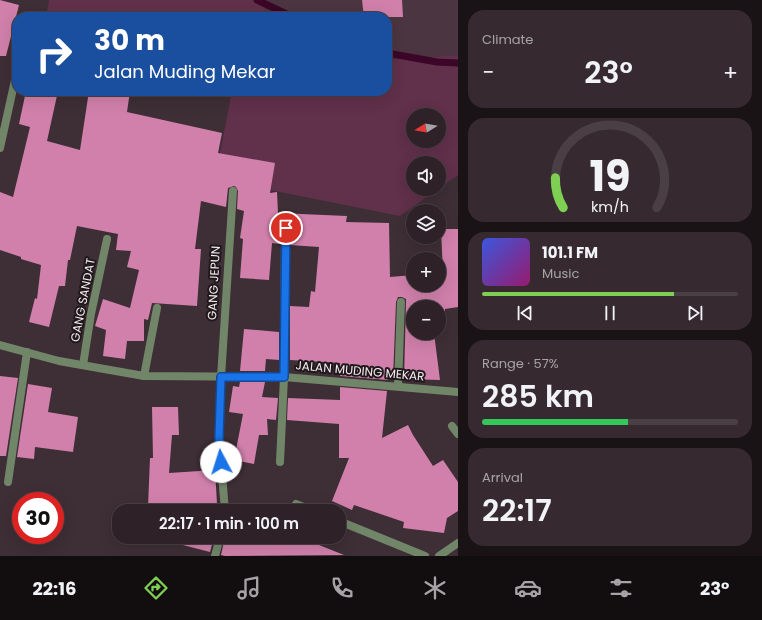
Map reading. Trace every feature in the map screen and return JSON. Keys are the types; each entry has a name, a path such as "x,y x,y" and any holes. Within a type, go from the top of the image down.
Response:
{"street":[{"path":"0,148 12,94"},
{"name":"GANG JEPUN","path":"224,504 219,437 221,377 233,190"},
{"path":"280,462 284,377 286,228"},
{"name":"GANG SANDAT","path":"83,365 91,314 107,239"},
{"path":"398,386 401,302"},
{"path":"144,376 157,308"},
{"name":"JALAN MUDING MEKAR","path":"0,345 59,361 144,376 284,377 458,392"},
{"path":"8,482 26,352"},
{"path":"452,426 458,434"},
{"path":"346,524 425,556"},
{"path":"439,556 458,543"},
{"path":"215,556 218,544"}],"shaded area":[{"path":"49,0 264,0 265,12 47,12"},
{"path":"264,0 458,0 458,55 392,60 392,12 265,12"},
{"path":"458,55 458,175 446,183 446,156 406,156 406,196 428,196 417,204 406,204 406,212 400,216 215,179 231,96 392,96 392,60"}],"building":[{"path":"0,0 19,5 17,12 12,12 12,32 6,56 0,56"},
{"path":"362,0 402,0 403,17 392,17 392,12 363,12"},
{"path":"25,96 57,96 47,141 80,150 88,96 129,96 127,112 222,133 218,153 275,163 270,193 277,192 278,213 347,216 346,222 389,223 390,277 406,276 406,292 446,292 446,252 442,252 442,244 446,244 446,229 458,229 458,307 446,309 446,300 406,300 406,340 435,340 440,380 404,379 406,299 402,297 398,297 396,302 393,379 388,380 340,376 340,363 290,360 290,306 309,307 311,291 315,292 319,247 290,245 290,226 287,223 283,223 280,228 279,244 272,243 269,280 240,278 243,239 240,238 244,211 237,209 238,191 234,186 228,188 226,207 201,201 195,249 201,249 197,306 152,303 148,320 144,319 144,341 127,341 125,359 103,356 106,330 95,326 103,299 130,308 139,270 127,267 131,251 116,250 118,234 77,226 70,260 68,260 65,286 59,286 49,327 29,322 35,298 37,299 41,265 21,259 21,257 0,250 0,192 13,197 30,127 19,124"},
{"path":"244,329 279,332 279,360 266,359 265,371 240,371"},
{"path":"0,376 18,378 6,456 0,456"},
{"path":"240,382 265,382 262,397 278,398 276,420 267,419 268,435 259,435 254,464 234,460 243,414 229,412 233,386 239,387"},
{"path":"28,384 52,388 48,412 78,417 73,452 35,447 34,459 17,457"},
{"path":"340,387 387,391 382,438 408,425 433,466 443,460 458,482 458,511 447,518 444,533 403,528 404,522 354,505 352,510 346,507 346,504 339,504 332,501 349,458 339,458 339,424 287,420 288,398 340,400"},
{"path":"152,407 178,407 179,435 172,435 169,473 215,470 217,504 148,504 150,458 153,458"},
{"path":"179,544 212,544 210,552"},
{"path":"223,544 316,544 344,555 225,556 221,555"}],"waterway":[{"path":"257,0 282,12"},
{"path":"392,54 437,62 458,63"}],"route":[{"path":"221,462 219,437 221,377 284,377 286,228"}]}
